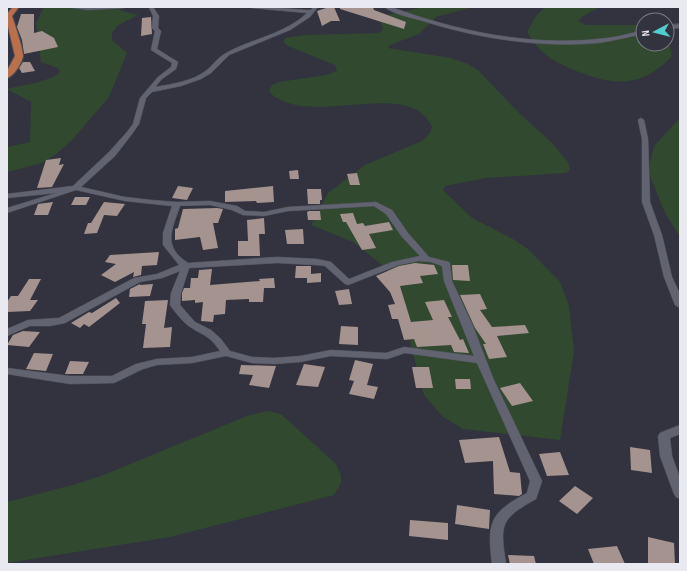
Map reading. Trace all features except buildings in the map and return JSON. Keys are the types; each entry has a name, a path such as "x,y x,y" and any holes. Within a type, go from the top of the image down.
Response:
{"main road":[{"path":"7,76 15,66 19,56 9,16 16,7"}],"street":[{"path":"69,7 88,9 124,7"},
{"path":"7,211 75,188 112,154 130,133 136,124 143,98 160,78 174,68 175,62 154,50 158,31 155,28 156,16 151,7"},
{"path":"252,7 306,12 314,9"},
{"path":"386,7 435,24 514,40 562,42 599,41 635,34"},
{"path":"150,90 174,85 205,74 229,53 297,24 314,9"},
{"path":"642,120 645,139 646,202 658,234 668,277 680,304"},
{"path":"7,196 75,188 125,199 177,204 210,203 234,208 243,213 264,214 288,209 376,204 389,212 405,235 425,258"},
{"path":"177,204 167,233 167,245 180,262 186,266"},
{"path":"7,333 28,323 50,323 62,321 138,280 159,276 186,266 278,260 317,262 328,264 348,282 361,279 392,264 425,258 446,264 448,281 488,378 536,481 532,496 508,509 497,524 496,546 499,564"},
{"path":"186,266 176,293 176,305 192,324 208,332 218,341 226,353"},
{"path":"7,371 70,380 114,378 140,366 157,362 192,360 226,353 252,360 274,361 300,359 331,353 387,356 404,350 481,360"},
{"path":"680,429 664,436 666,456 680,494"}],"green space":[{"path":"44,7 116,7 122,11 138,15 117,26 112,33 112,40 127,53 109,97 73,139 56,154 42,163 7,172 7,147 30,142 31,102 7,89 43,81 60,72 58,68 41,62 36,23"},
{"path":"424,7 473,7 436,17 419,34 390,45 388,48 451,58 468,64 478,70 518,112 552,143 568,162 570,170 566,173 486,178 445,186 443,190 472,218 513,239 528,249 560,282 569,306 574,351 560,440 463,429 443,417 424,395 411,346 402,290 387,269 353,242 311,225 328,193 365,165 422,141 430,133 432,127 422,113 406,106 387,103 322,107 301,106 274,97 269,90 272,85 279,82 326,75 337,71 335,65 288,46 284,43 285,38 305,35 378,33 383,30 380,21 386,15"},
{"path":"545,7 600,7 583,16 578,21 586,25 635,25 635,52 671,52 672,56 660,67 638,79 614,81 601,79 574,70 547,56 532,40 527,32 536,16"},
{"path":"680,118 680,237 665,213 648,171 654,146"},
{"path":"267,411 281,414 336,464 341,475 341,483 334,495 170,537 7,563 7,502 101,476 247,416"}]}
